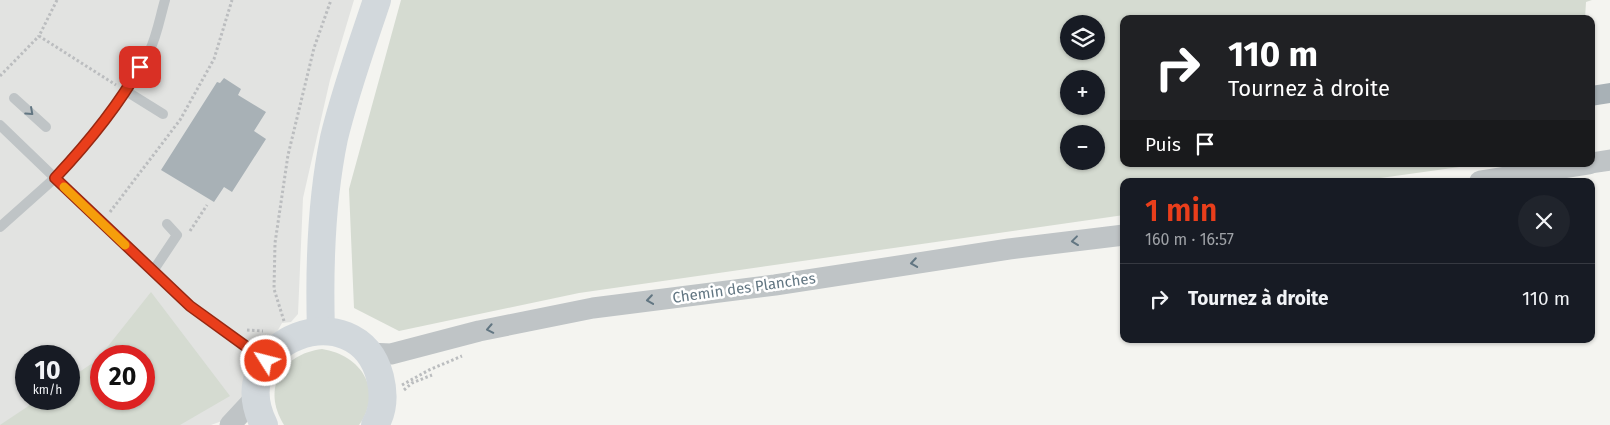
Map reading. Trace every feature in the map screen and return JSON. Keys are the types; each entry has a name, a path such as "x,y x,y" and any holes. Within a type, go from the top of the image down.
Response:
{"main road":[{"path":"321,331 320,286 324,206 334,138 377,0"},
{"path":"264,425 259,415 256,397 260,372 266,361 276,348 290,338 305,332 321,331 339,334 354,341 368,353 378,368 383,389 381,420"}],"street":[{"path":"1595,163 1610,160"},
{"path":"1499,178 1571,167"},
{"name":"Chemin des Planches","path":"368,353 391,354 479,331 593,308 775,285 1008,249 1120,235"},
{"path":"230,425 256,397"}],"lane":[{"path":"0,227 55,178 91,139 126,91 150,50 165,0"},
{"path":"126,91 163,114"},
{"path":"14,98 46,126"},
{"path":"0,125 190,306 266,361"},
{"path":"153,271 177,235 167,224"}],"path":[{"path":"0,76 39,36 57,0"},
{"path":"290,338 274,289 275,243 288,155 314,48 331,0"},
{"path":"39,36 126,91"},
{"path":"381,420 396,388 430,370 467,355"}],"shaded area":[{"path":"0,0 354,0 330,80 303,198 298,314 291,322 282,323 248,385 247,394 222,421 211,425 0,425"},
{"path":"401,0 1592,0 1586,2 1585,15 1120,15 1120,167 1459,167 1381,178 1120,178 1120,216 579,293 399,331 354,308 349,189"},
{"path":"151,292 230,396 180,425 0,425 22,410 80,410 80,372 90,365 90,410 155,410 155,345 109,345"},
{"path":"322,349 348,358 364,376 369,387 366,412 359,425 284,425 277,411 275,398 275,386 279,375 286,365 296,358 308,352"}],"building":[{"path":"224,78 241,89 238,95 266,112 254,131 266,139 232,192 224,187 214,202 161,170 217,82 220,83"},
{"path":"1610,83 1610,103 1595,105 1595,85"}],"slow traffic":[{"path":"64,187 125,245"}],"route":[{"path":"140,67 126,91 91,139 55,178 190,306 266,361"}]}
